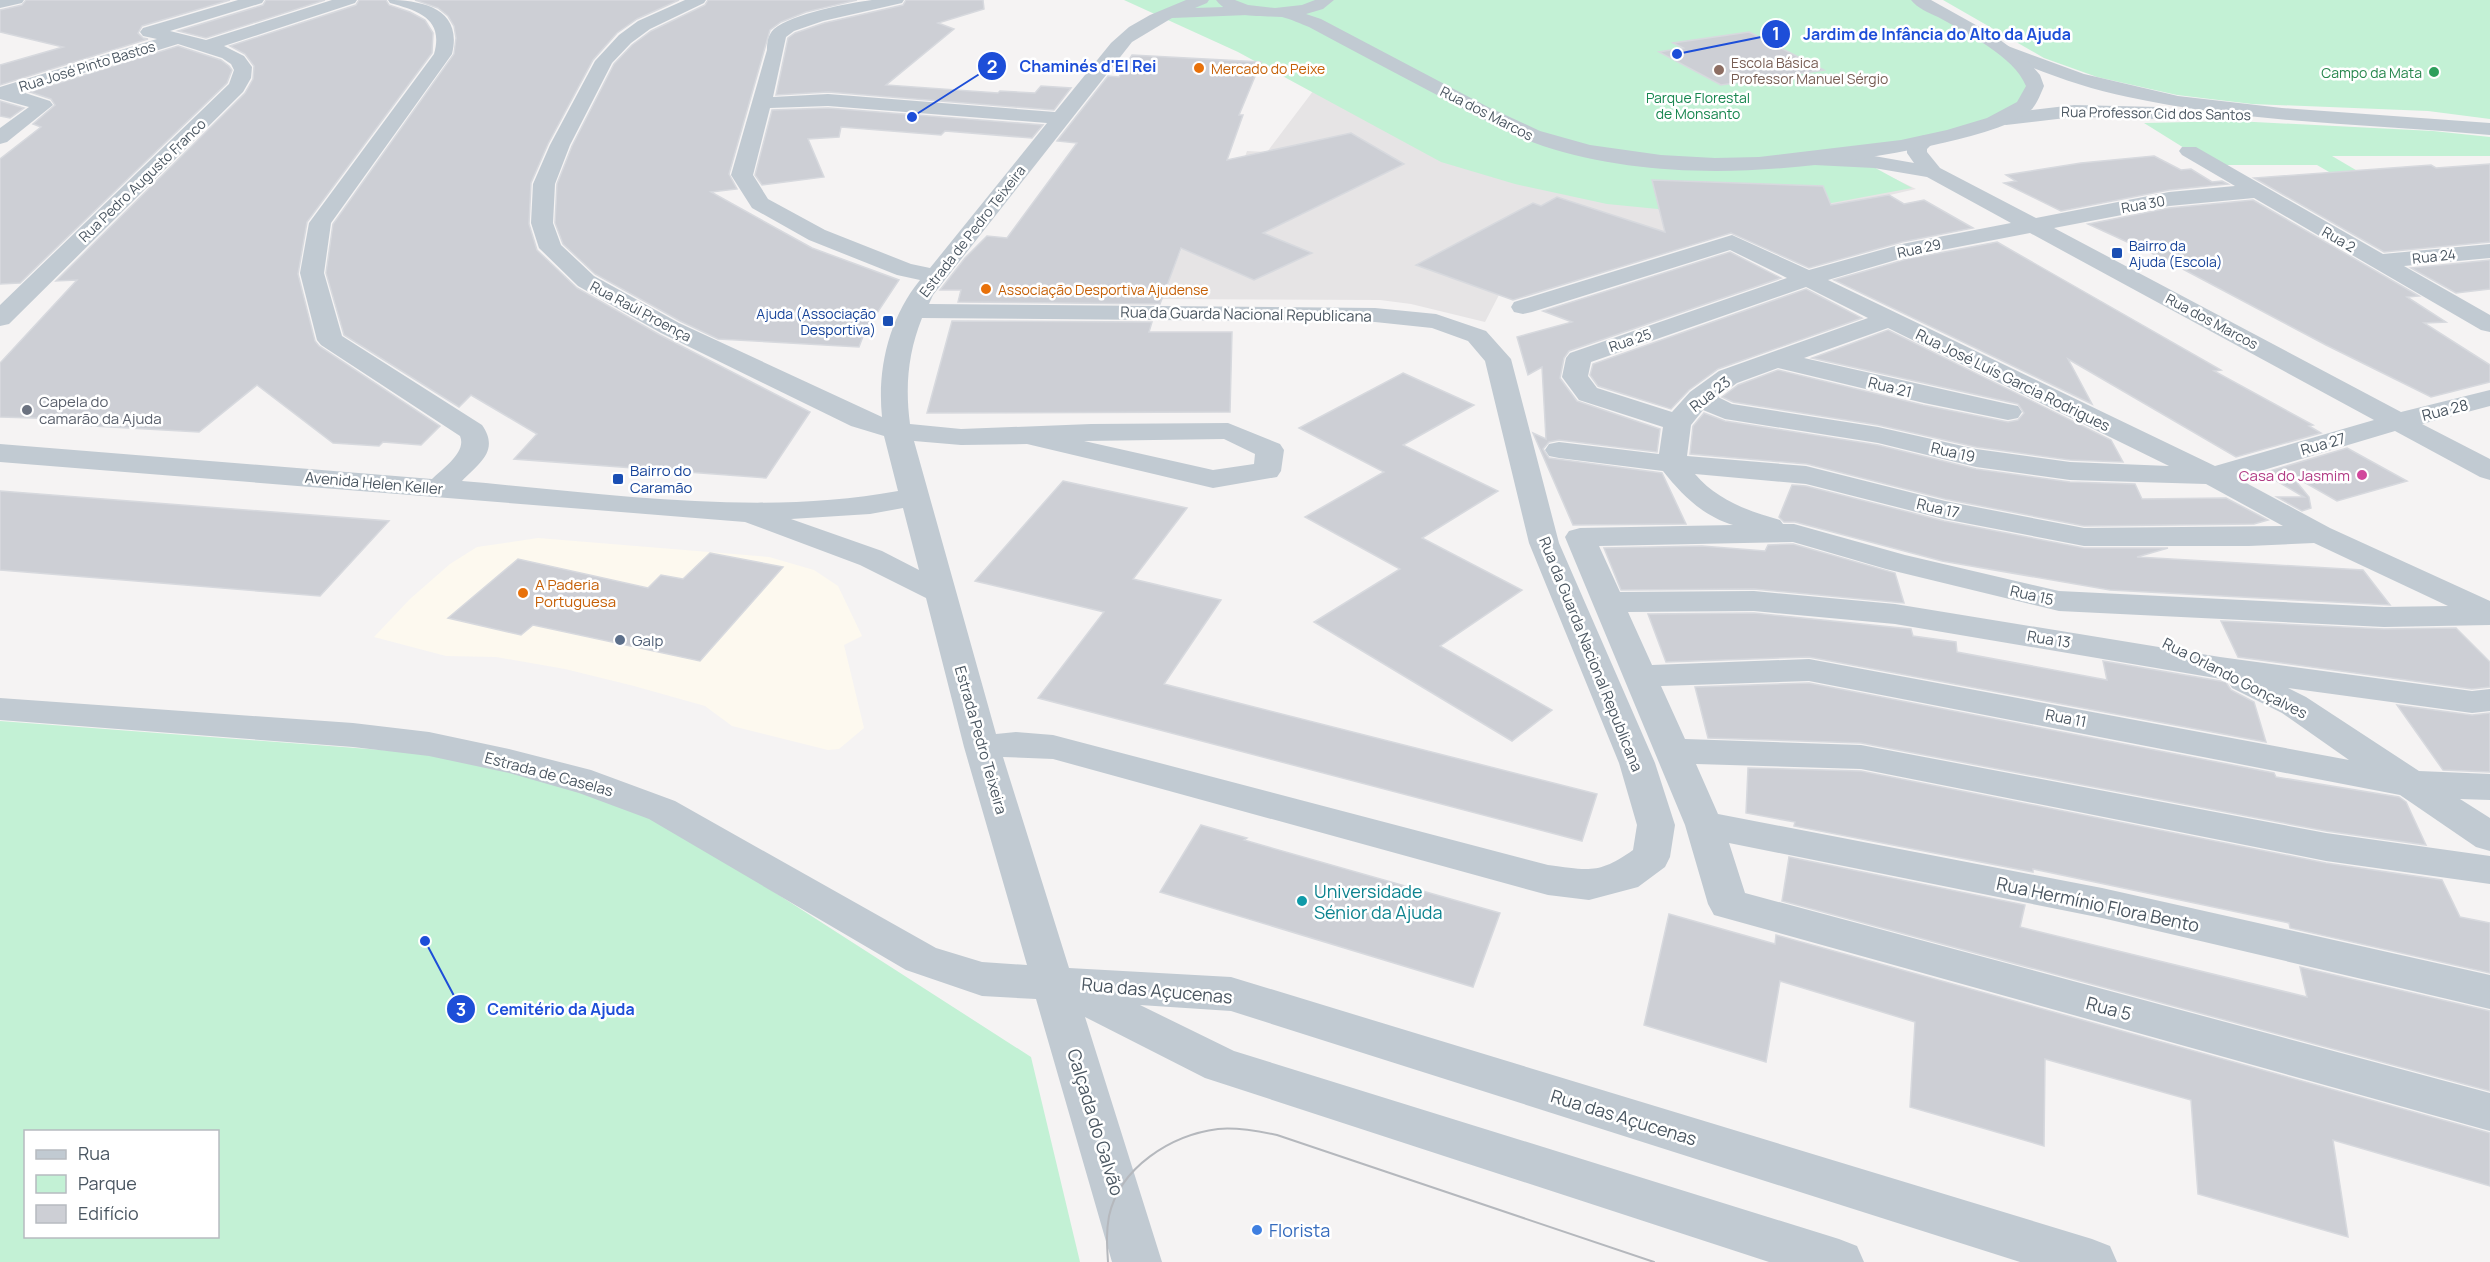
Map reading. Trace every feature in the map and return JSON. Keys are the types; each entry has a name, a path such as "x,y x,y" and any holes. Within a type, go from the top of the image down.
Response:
{"street":[{"path":"0,3 16,0"},
{"path":"256,0 149,32 205,46 349,0"},
{"path":"396,0 426,10 441,23 447,37 443,54 320,223 312,273 330,340 471,431 476,440 474,452 440,488"},
{"name":"Rua Raúl Proença","path":"698,0 644,26 625,39 604,61 560,145 544,184 542,223 550,248 586,281 670,328 861,420 897,431"},
{"path":"896,0 802,22 781,31 777,37 776,50 742,175 760,203 817,235 905,270 935,276"},
{"name":"Estrada de Pedro Teixeira","path":"914,497 897,431 893,402 893,374 898,348 912,310 935,276 996,203 1059,118 1126,38 1150,21 1201,0"},
{"path":"1224,0 1236,7 1248,10 1283,12 1313,8 1326,0"},
{"name":"Rua dos Marcos","path":"1283,12 1315,23 1500,121 1539,139 1588,151 1675,162 1734,164 1814,159 1925,141 1975,130 2006,119 2022,108 2031,98 2035,87 2033,78 2022,63 2005,50 1919,0"},
{"name":"Estrada de Pedro Teixeira","path":"1164,16 1248,10"},
{"name":"Rua José Pinto Bastos","path":"0,93 175,39"},
{"name":"Rua Pedro Augusto Franco","path":"0,319 236,88 242,79 244,70 240,62 225,52 205,46"},
{"name":"Rua Professor Cid dos Santos","path":"2005,50 2078,79 2133,93 2204,105 2490,129"},
{"path":"0,93 43,105 0,138"},
{"path":"762,103 828,100 1059,118"},
{"name":"Rua Professor Cid dos Santos","path":"2006,119 2074,111 2307,115"},
{"name":"Rua dos Marcos","path":"1925,141 1917,147 1917,153 1933,172"},
{"name":"Rua 2","path":"2189,151 2490,325"},
{"name":"Rua dos Marcos","path":"1814,159 1874,162 1933,172 2490,471"},
{"name":"Rua 30","path":"2031,225 2169,200 2256,191"},
{"name":"Rua 29","path":"1809,278 1902,251 2031,225"},
{"name":"Rua José Luís Garcia Rodrigues","path":"1523,307 1732,242 2212,476 2319,534 2490,614"},
{"name":"Rua 24","path":"2379,261 2490,251"},
{"name":"Rua 25","path":"1677,423 1587,394 1575,377 1579,358 1809,278"},
{"name":"Rua da Guarda Nacional Republicana","path":"912,310 1375,315 1436,321 1477,336 1498,358 1544,543 1637,764 1656,825 1651,857 1624,877 1589,885 1548,880 1053,747 1016,744 982,747"},
{"name":"Rua 23","path":"1672,464 1677,423 1700,398 1728,377 1773,359 1889,320"},
{"name":"Rua 21","path":"1773,359 1924,395 2008,412"},
{"name":"Rua 19","path":"1700,398 1725,411 1878,435 1976,458 2070,471 2212,476"},
{"name":"Rua 28","path":"2400,422 2490,398"},
{"name":"Rua 27","path":"2212,476 2400,422"},
{"path":"897,431 962,437 1091,432 1228,431 1270,450 1267,471 1213,479 1027,436"},
{"name":"Rua 17","path":"1559,450 1672,464 1719,466 1806,475 1944,510 2084,537 2249,537 2319,534"},
{"name":"Avenida Helen Keller","path":"0,453 747,513 870,505 914,497"},
{"path":"1672,464 1695,492 1734,516 1794,533"},
{"name":"Estrada Pedro Teixeira","path":"914,497 982,747 1053,982"},
{"name":"Avenida Helen Keller","path":"747,513 871,558 940,593"},
{"name":"Rua 15","path":"1607,602 1580,537 1794,533 1897,562 2058,601 2384,617 2490,614"},
{"name":"Rua 13","path":"1607,602 1754,600 1895,614 2220,668 2472,702 2490,700"},
{"name":"Rua Orlando Gonçalves","path":"2058,601 2174,645 2294,705 2490,837"},
{"path":"1607,602 1674,751 1704,825"},
{"name":"Rua 11","path":"1640,676 1809,670 2412,784 2490,787"},
{"name":"Estrada de Caselas","path":"0,709 352,735 429,744 509,761 591,783 662,810 921,959 982,979 1053,982"},
{"path":"1674,751 1861,757 2326,847 2490,870"},
{"name":"Rua 5","path":"1704,825 1728,904 2490,1112"},
{"name":"Rua Hermínio Flora Bento","path":"1704,825 2102,903 2490,992"},
{"name":"Calçada do Galvão","path":"1053,982 1137,1262"},
{"name":"Rua das Açucenas","path":"1053,982 1221,1065 1839,1262"},
{"name":"Rua das Açucenas","path":"1053,982 1231,994 2092,1262"}],"shaded area":[{"path":"1326,74 1891,177 1916,189 1732,231 1500,293 1485,322 1411,304 1380,300 1161,299 1210,180 1236,182 1247,151 1267,152"},
{"name":"Galp","path":"538,538 769,557 814,570 838,586 862,636 844,645 864,728 839,749 828,750 732,726 705,706 634,686 565,669 496,657 446,656 374,637 410,599 450,564 477,547"}],"green space":[{"name":"Parque Florestal de Monsanto","path":"1124,0 1921,0 1972,30 2035,82 2024,106 1973,130 1848,153 1912,188 1794,210 1720,227 1658,209 1607,204 1515,184 1441,162 1238,52"},
{"path":"1943,0 2490,0 2490,119 2428,111 2252,104 2177,95 2097,77 2044,58"},
{"path":"2235,121 2433,131 2490,137 2490,156 2332,156 2395,193 2369,195 2317,165 2226,165 2189,151 2144,123"},
{"path":"0,721 447,755 596,795 668,824 1031,1057 1080,1262 0,1262"}],"building":[{"path":"26,0 230,0 142,26 138,33 148,39 0,85 0,65 63,47 0,32 0,10 22,5"},
{"path":"266,0 325,0 206,38 178,31 263,5"},
{"path":"359,0 386,0 389,5 425,20 433,33 432,53 307,222 298,274 315,341 319,346 440,426 421,445 383,442 379,446 333,443 257,385 199,432 59,424 65,419 0,417 0,363 77,280 56,281 245,93 253,79 254,66 245,54 230,46 356,5"},
{"path":"415,0 679,0 637,19 617,33 593,60 548,144 531,183 529,224 537,250 577,288 660,335 810,412 766,478 514,459 537,434 471,395 459,407 344,335 326,273 333,224 454,54 456,38 454,26 448,16 438,8"},
{"path":"708,0 857,0 806,12 781,22 770,30 729,174 737,189 711,192 812,248 899,280 865,331 859,347 718,339 680,321 595,274 563,244 555,223 557,184 572,146 614,64 632,45 651,31 705,5"},
{"path":"906,0 983,0 984,9 938,23 954,29 886,85 998,93 1000,91 1035,93 1041,86 1071,88 1054,110 828,92 776,95 788,38 795,33 824,23 903,5"},
{"path":"1749,32 1824,70 1721,85 1659,52 1683,48 1673,43"},
{"path":"178,46 221,60 229,66 232,70 227,83 20,283 0,284 0,159 41,127 33,124 55,105 51,99 30,92"},
{"path":"1132,55 1261,62 1239,115 1243,115 1227,160 1351,133 1404,164 1263,233 1312,253 1254,280 1181,248 1160,304 958,302 961,290 940,290 965,258 987,236 1007,238 1077,143 1057,141 1108,76 1119,77"},
{"path":"0,101 24,108 10,118 0,116"},
{"path":"828,108 1043,125 1032,138 945,131 941,135 841,127 839,137 808,139 824,177 762,185 755,175 772,110"},
{"path":"2154,156 2181,170 2191,169 2212,182 2222,181 2228,184 2169,190 2061,211 2004,183 2016,181 2006,175 2081,163"},
{"path":"2490,164 2490,242 2384,252 2254,178 2431,165 2436,168"},
{"path":"1652,180 1823,186 1831,205 1889,195 1904,204 1924,200 1973,228 1902,242 1809,268 1731,233 1513,300 1416,265 1533,203 1541,206 1557,197 1665,232"},
{"path":"2253,200 2419,296 2407,297 2446,322 2424,323 2490,365 2490,382 2431,397 2326,345 2162,258 2088,224 2169,208"},
{"path":"1997,242 2221,370 2214,371 2313,425 2309,426 2321,433 2236,457 2068,359 2092,404 1834,280 1907,259"},
{"path":"1730,252 1781,278 1569,351 1564,358 1560,378 1577,401 1660,429 1657,452 1559,440 1549,442 1543,449 1549,458 1662,473 1686,524 1573,525 1533,433 1546,439 1542,367 1528,375 1517,337 1572,322 1543,311"},
{"path":"2490,260 2490,289 2456,293 2411,268"},
{"path":"1806,289 1862,318 1718,369 1689,390 1671,409 1598,386 1590,375 1593,364"},
{"path":"952,321 1152,322 1149,332 1232,332 1230,412 927,413"},
{"path":"1888,330 2111,440 2123,462 2070,460 1976,447 1878,425 1733,402 1722,397 1738,385 1778,370 1923,405 2008,422 2018,420 2024,413 2018,404 1812,358"},
{"path":"1403,373 1474,405 1403,445 1498,491 1422,538 1522,590 1440,646 1552,710 1512,741 1314,622 1400,569 1305,517 1384,472 1299,428"},
{"path":"1704,413 1725,421 1878,445 1976,469 2070,482 2135,484 2142,499 2226,498 2268,520 2254,524 2084,526 1945,499 1807,464 1690,454 1693,426"},
{"path":"2347,448 2407,481 2337,501 2290,474 2309,497 2311,508 2302,511 2277,497 2304,497 2263,473"},
{"path":"1063,481 1187,508 1133,579 1221,600 1164,684 1597,794 1582,841 1038,698 1104,612 975,581"},
{"path":"1792,485 1806,486 1944,521 2084,548 2168,548 2137,557 2363,570 2390,605 2110,590 1942,561 1795,522 1784,522 1779,517"},
{"path":"0,491 389,521 320,596 0,570"},
{"path":"1793,544 1895,573 1904,603 1754,589 1621,590 1604,548 1702,546 1765,551 1768,545"},
{"path":"710,553 783,567 700,661 533,625 521,635 448,618 518,559 648,588 661,575 683,579"},
{"path":"1754,613 1911,629 1913,636 1956,642 1957,652 2107,680 2103,661 2226,682 2231,690 2254,702 2266,742 1809,657 1666,662 1648,614"},
{"path":"2221,621 2384,629 2456,628 2490,662 2490,687 2472,689 2238,657"},
{"path":"1809,683 2274,773 2276,777 2399,797 2406,802 2426,845 2326,831 1861,743 1708,738 1695,687"},
{"path":"2397,705 2472,715 2490,713 2490,772 2443,770"},
{"path":"1748,768 1861,771 2326,863 2442,880 2460,917 2490,923 2490,973 2290,928 2289,923 2033,869 2033,872 1794,826 1795,822 1746,813"},
{"name":"Universidade Sénior da Ajuda","path":"1201,825 1247,838 1244,840 1500,913 1473,987 1160,892"},
{"path":"1789,857 2025,905 2020,927 2307,997 2300,967 2490,1011 2490,1091 1782,901"},
{"path":"1669,914 1775,944 1776,935 2490,1133 2490,1186 2333,1140 2348,1237 2198,1194 2191,1100 2045,1059 2044,1146 1910,1107 1915,1022 1780,981 1766,1062 1644,1025"}],"tram line":[{"path":"1108,1262 1109,1216 1115,1198 1124,1183 1150,1156 1166,1146 1200,1132 1218,1129 1248,1130 1277,1135 1654,1262"}],"place":[{"name":"Jardim de Infância do Alto da Ajuda","path":"1677,54"},
{"name":"Mercado do Peixe","path":"1199,68"},
{"name":"Escola Básica Professor Manuel Sérgio","path":"1719,70"},
{"name":"Campo da Mata","path":"2434,72"},
{"name":"Chaminés d'El Rei","path":"912,117"},
{"name":"Bairro da Ajuda (Escola)","path":"2117,253"},
{"name":"Associação Desportiva Ajudense","path":"986,289"},
{"name":"Ajuda (Associação Desportiva)","path":"888,321"},
{"name":"Capela do camarão da Ajuda","path":"27,410"},
{"name":"Casa do Jasmim","path":"2362,475"},
{"name":"Bairro do Caramão","path":"618,479"},
{"name":"A Paderia Portuguesa","path":"523,593"},
{"name":"Galp","path":"620,640"},
{"name":"Universidade Sénior da Ajuda","path":"1302,901"},
{"name":"Cemitério da Ajuda","path":"425,941"},
{"name":"Florista","path":"1257,1230"}]}
